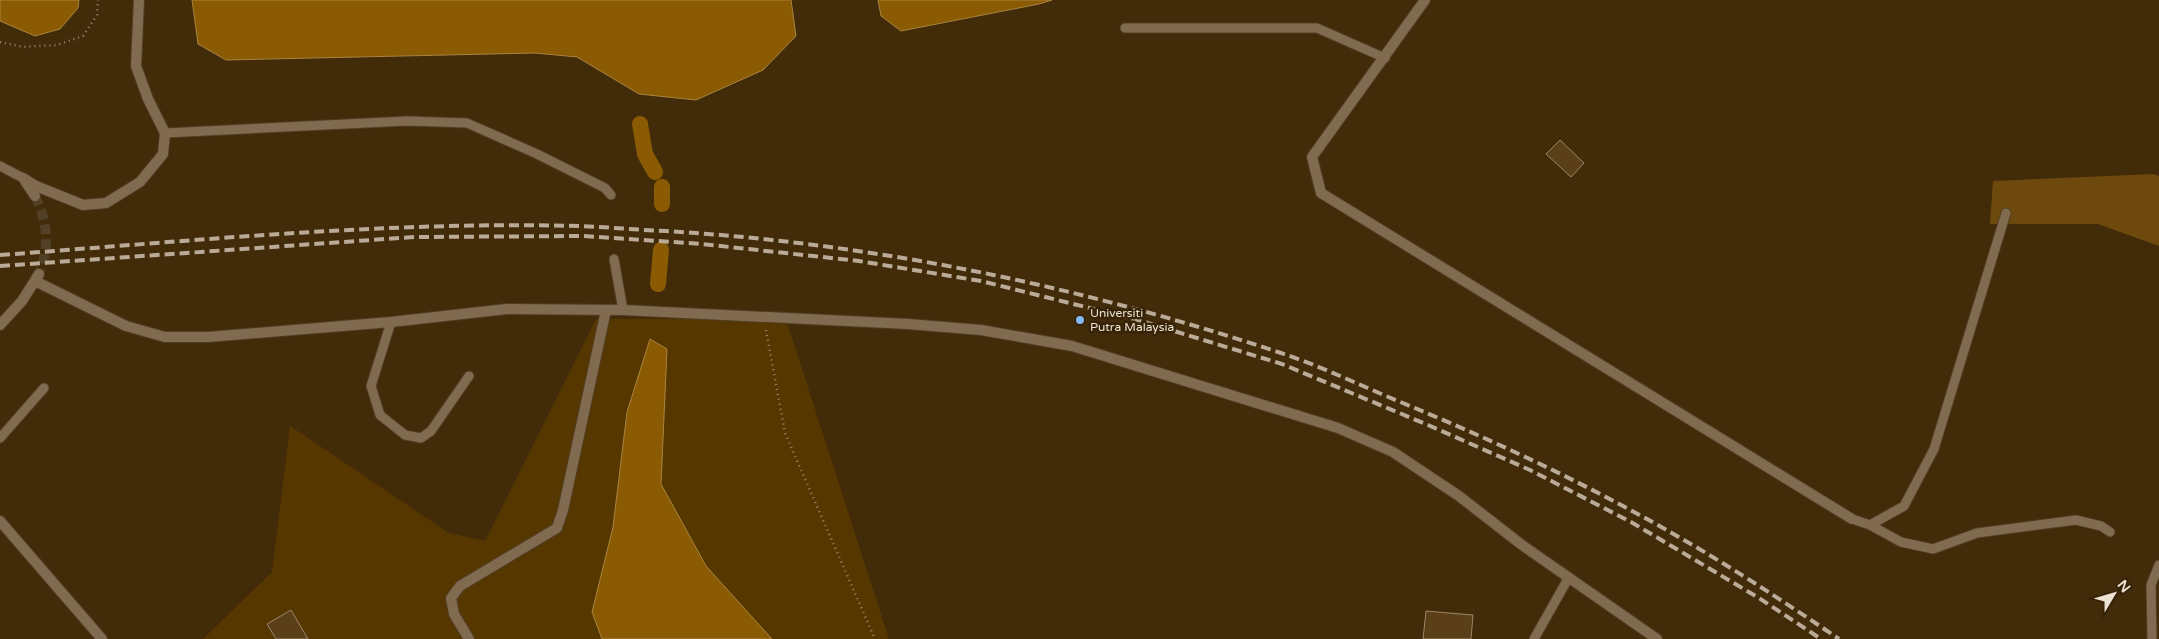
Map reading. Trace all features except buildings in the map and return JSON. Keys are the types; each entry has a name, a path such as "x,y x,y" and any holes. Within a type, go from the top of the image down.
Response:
{"street":[{"path":"23,178 36,186 83,206 106,203 140,182 163,154 165,133 148,99 136,66 139,0"},
{"path":"1425,0 1312,157 1321,193 1852,519"},
{"path":"23,178 35,196"},
{"path":"0,325 22,301 37,278 126,326 165,337 208,337 391,322 506,308 623,310 908,324 980,330 1072,346 1338,428 1393,452 1459,496 1522,545 1657,639"},
{"path":"468,639 454,614 451,598 460,586 557,528 563,510 606,310"},
{"path":"0,521 102,639"}],"lane":[{"path":"1125,28 1317,28 1385,58"},
{"path":"165,133 407,121 467,124 537,154 605,188 611,195"},
{"path":"0,166 23,178"},
{"path":"1870,525 1904,506 1934,449 2006,213"},
{"path":"614,259 623,310"},
{"path":"391,322 371,386 380,414 405,434 421,438 431,431 469,376"},
{"path":"0,438 44,388"},
{"path":"1852,519 1870,525 1902,542 1933,549 1977,533 2076,520 2101,526 2110,532"},
{"path":"2152,639 2151,585 2159,565"},
{"path":"1534,639 1569,577"}],"path":[{"path":"0,42 23,47 57,45 83,36 97,15 98,0"},
{"path":"763,316 785,433 875,639"}],"shaded area":[{"name":"Universiti Putra Malaysia","path":"0,0 2159,0 2159,639 0,639"},
{"path":"0,0 79,0 78,8 60,29 35,36 0,21"},
{"path":"192,0 791,0 796,36 763,70 696,100 639,94 577,57 535,53 226,60 198,44"},
{"path":"878,0 1052,0 901,31 881,16"},
{"path":"2153,174 2159,176 2159,246 2098,224 1990,224 1993,181"},
{"path":"596,319 786,319 889,639 203,639 272,572 290,426 449,533 485,541"},
{"path":"650,339 667,349 661,484 706,566 772,639 602,639 592,612 613,527 627,412"}],"waterway":[{"path":"640,124 645,154 655,172"},
{"path":"662,187 662,204"},
{"path":"658,284 661,250"}],"tunnel":[{"path":"35,196 43,216 46,235 45,254 39,274"}],"railway":[{"path":"0,255 362,229 434,226 579,226 745,237 823,246 978,272 1054,288 1206,329 1296,358 1340,376 1488,440 1547,467 1605,497 1713,557 1839,639"},
{"path":"0,266 414,237 583,236 702,244 859,261 981,281 1138,320 1282,364 1428,425 1530,470 1631,522 1759,598 1821,639"}],"place":[{"name":"Universiti Putra Malaysia","path":"1080,320"}]}
